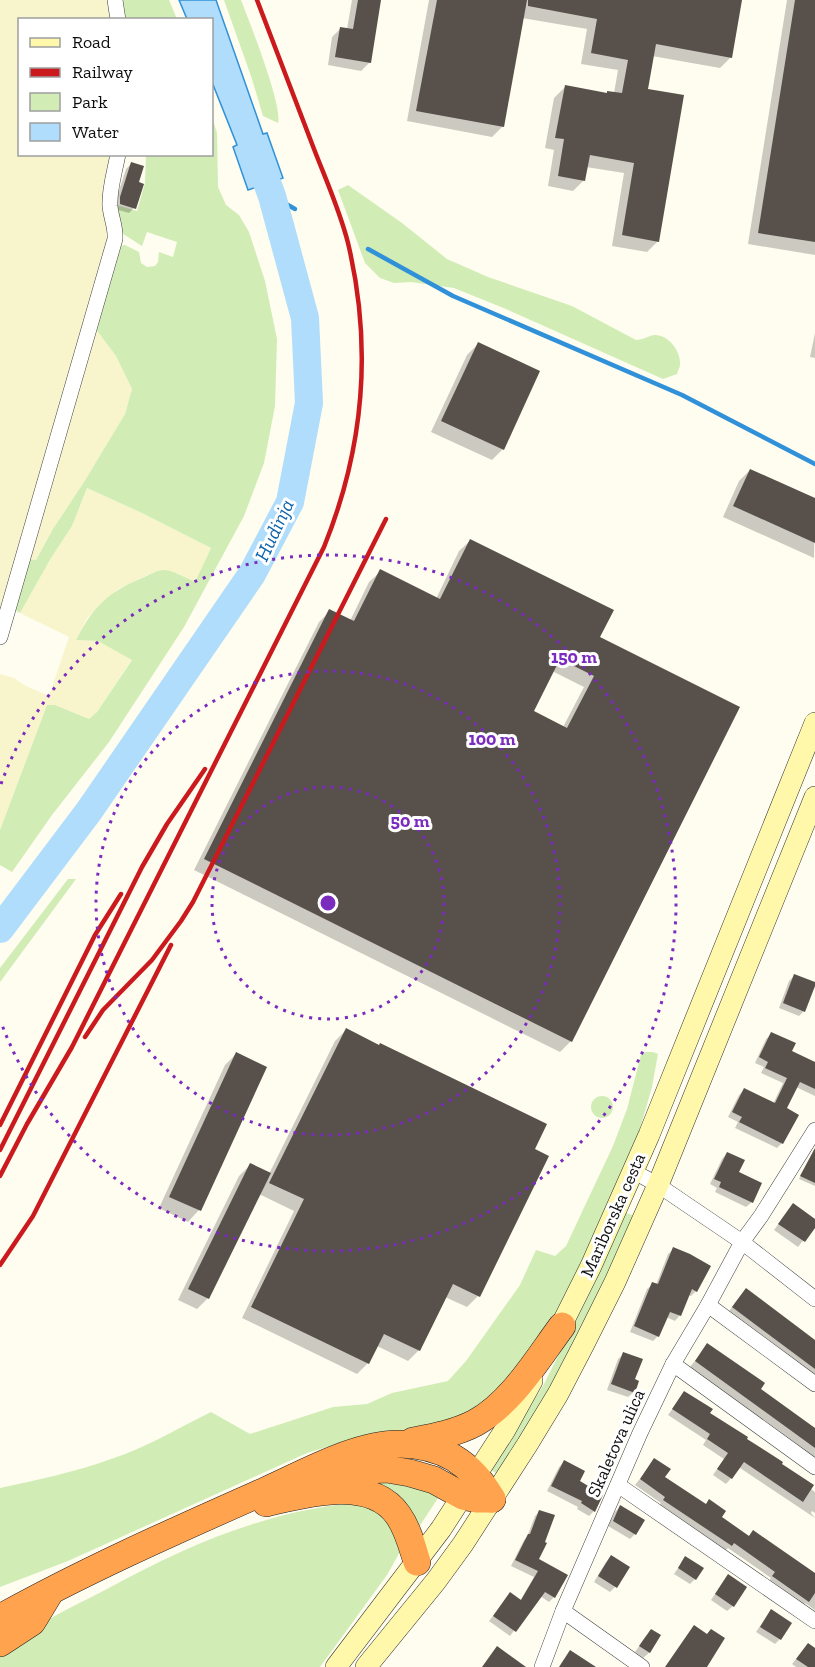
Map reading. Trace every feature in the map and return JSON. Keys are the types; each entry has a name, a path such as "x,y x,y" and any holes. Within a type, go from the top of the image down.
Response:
{"highway":[{"path":"0,1618 52,1589 357,1450 442,1435 475,1423 496,1409 513,1391 562,1326"},
{"path":"400,1444 428,1447 446,1453 463,1464 477,1499 492,1499"},
{"path":"307,1472 387,1469 470,1486"},
{"path":"206,1517 292,1497 332,1491 362,1492 387,1503 397,1514 406,1529 417,1562"},
{"path":"0,1598 50,1576 78,1577"},
{"path":"0,1643 32,1622 52,1589"}],"main road":[{"name":"Mariborska cesta","path":"336,1667 417,1562 470,1486 505,1430 562,1326 649,1135 815,723"},
{"name":"Mariborska cesta","path":"366,1667 463,1544 558,1394 579,1354 615,1282 658,1185 815,797"}],"street":[{"path":"115,0 118,18"},
{"path":"0,637 115,239 116,228 110,208 110,194 118,156"},
{"name":"Skaletova ulica","path":"542,1667 563,1611 673,1364 742,1242 815,1130"},
{"path":"633,1172 658,1185 742,1242 815,1299"},
{"path":"708,1305 815,1384"},
{"path":"673,1364 815,1467"},
{"path":"618,1485 815,1621"},
{"path":"563,1611 642,1667"}],"shaded area":[{"path":"0,0 110,0 114,18 18,18 18,156 110,156 103,186 109,238 0,619"},
{"path":"95,328 116,356 132,389 125,414 36,560 27,559"},
{"path":"87,488 211,548 195,582 165,570 154,572 118,589 87,618 76,640 98,641 132,659 97,712 89,719 55,705 47,705 0,830 0,674 14,678 49,696 69,637 20,613 72,526"}],"green space":[{"path":"119,0 169,0 177,18 122,18"},
{"path":"224,0 241,0 271,82 278,123 263,116"},
{"path":"213,120 217,133 218,187 226,205 239,215 249,232 265,281 277,339 275,406 264,463 244,516 184,627 109,742 52,815 12,872 0,865 0,830 47,705 55,705 89,719 97,712 132,660 98,641 76,640 82,628 95,610 111,595 154,572 168,570 195,582 211,548 87,488 72,526 20,613 13,609 27,559 36,560 125,414 132,389 116,356 95,328 118,246 125,245 139,252 141,263 147,267 155,266 159,252 173,257 177,242 147,232 142,246 120,232 113,204 137,211 145,183 146,156 213,156"},
{"path":"348,185 402,223 447,259 488,277 572,306 636,340 654,335 664,337 673,344 680,359 677,374 663,379 454,288 411,282 394,283 380,278 365,263 338,190"},
{"path":"68,879 76,879 0,982 0,968"},
{"path":"645,1052 658,1054 652,1087 639,1132 610,1203 558,1314 492,1408 448,1428 356,1438 307,1453 68,1561 0,1587 0,1488 97,1464 149,1444 211,1412 250,1434 333,1407 367,1404 392,1393 448,1381 466,1361 520,1285 536,1250 555,1256 566,1246 613,1146 627,1109 641,1055"},
{"path":"602,1096 610,1099 613,1107 610,1115 602,1118 594,1115 591,1107 594,1099"},
{"path":"626,1213 635,1216 577,1339 504,1465 495,1473 491,1469 544,1384 598,1276"},
{"path":"380,1479 430,1491 438,1498 415,1533 368,1489"},
{"path":"352,1503 361,1504 391,1520 401,1550 387,1575 320,1667 0,1667 0,1652 33,1629 63,1611 166,1559 255,1523"}],"water":[{"path":"179,0 216,0 263,134 267,133 283,178 248,190 233,147 237,145 213,85 213,18 187,18"}],"building":[{"path":"358,0 381,0 371,63 335,57 340,27 353,29"},
{"path":"437,0 527,0 504,127 416,111"},
{"path":"528,0 742,0 732,58 656,44 648,89 684,95 659,242 622,235 634,163 590,155 585,181 558,176 564,139 555,138 565,85 607,93 607,91 622,93 628,60 591,53 597,19 528,6"},
{"path":"795,0 815,0 815,242 758,233"},
{"path":"131,162 144,166 139,182 144,184 136,209 120,204"},
{"path":"478,342 540,371 504,450 441,421"},
{"path":"750,469 815,498 815,543 733,506"},
{"path":"470,539 614,610 600,637 740,707 572,1042 204,859 329,609 354,621 380,569 440,599","holes":["560,659 594,676 567,728 534,711"]},
{"path":"794,974 815,982 805,1012 783,1003"},
{"path":"346,1028 547,1124 535,1149 549,1156 480,1297 453,1284 420,1351 384,1334 369,1364 251,1307 304,1199 269,1183"},
{"path":"771,1032 796,1043 792,1051 815,1062 815,1089 800,1082 787,1108 799,1115 783,1144 739,1122 742,1117 732,1112 744,1088 775,1103 787,1078 765,1068 768,1062 759,1057"},
{"path":"236,1052 267,1067 201,1211 169,1197"},
{"path":"815,1148 815,1183 800,1176"},
{"path":"727,1152 745,1160 739,1172 762,1183 753,1203 719,1187 721,1182 714,1179"},
{"path":"250,1163 271,1173 209,1299 188,1289"},
{"path":"793,1203 815,1219 815,1228 805,1242 778,1224"},
{"path":"673,1247 711,1266 697,1292 692,1289 681,1316 670,1312 659,1337 634,1326 652,1282 658,1284"},
{"path":"746,1288 815,1340 815,1369 732,1307"},
{"path":"707,1343 765,1383 761,1389 815,1428 815,1448 695,1361"},
{"path":"623,1352 643,1359 635,1379 639,1381 635,1393 611,1384"},
{"path":"684,1391 713,1409 710,1413 748,1437 747,1439 814,1485 803,1502 744,1462 732,1479 717,1469 728,1453 707,1439 710,1434 672,1409"},
{"path":"654,1458 671,1469 665,1477 706,1504 709,1499 726,1511 722,1517 749,1536 753,1530 815,1573 815,1593 809,1602 772,1576 775,1572 734,1543 732,1546 663,1500 665,1497 640,1479"},
{"path":"564,1460 585,1471 580,1481 603,1495 595,1512 581,1503 582,1501 551,1486"},
{"path":"620,1505 645,1520 636,1535 613,1521"},
{"path":"539,1510 555,1515 545,1542 547,1543 539,1559 568,1575 555,1598 545,1592 516,1632 493,1616 510,1592 521,1600 538,1571 515,1560 530,1534"},
{"path":"611,1555 630,1567 617,1588 598,1576"},
{"path":"685,1556 704,1568 696,1580 678,1568"},
{"path":"728,1574 747,1587 734,1607 715,1594"},
{"path":"771,1609 792,1623 781,1640 760,1627"},
{"path":"694,1625 707,1634 711,1629 725,1638 707,1667 665,1667"},
{"path":"651,1629 661,1635 650,1653 639,1646"},
{"path":"808,1643 815,1648 815,1667 808,1667 796,1659"},
{"path":"497,1646 526,1667 482,1667"},
{"path":"570,1650 596,1667 559,1667"}],"waterway":[{"name":"Hudinja","path":"0,929 89,811 252,574 290,502 309,403 305,318 272,196 253,146"},
{"path":"272,196 295,209"},
{"path":"368,249 453,296 682,395 815,464"}],"railway":[{"path":"0,1176 72,1047 324,547 338,510 348,472 356,435 362,359 356,282 348,243 337,207 257,0"},
{"path":"85,1037 103,1010 152,960 193,902 386,519"},
{"path":"0,1150 142,867 167,824 205,769"},
{"path":"0,1125 95,935 121,894"},
{"path":"0,1265 33,1216 171,945"}]}
